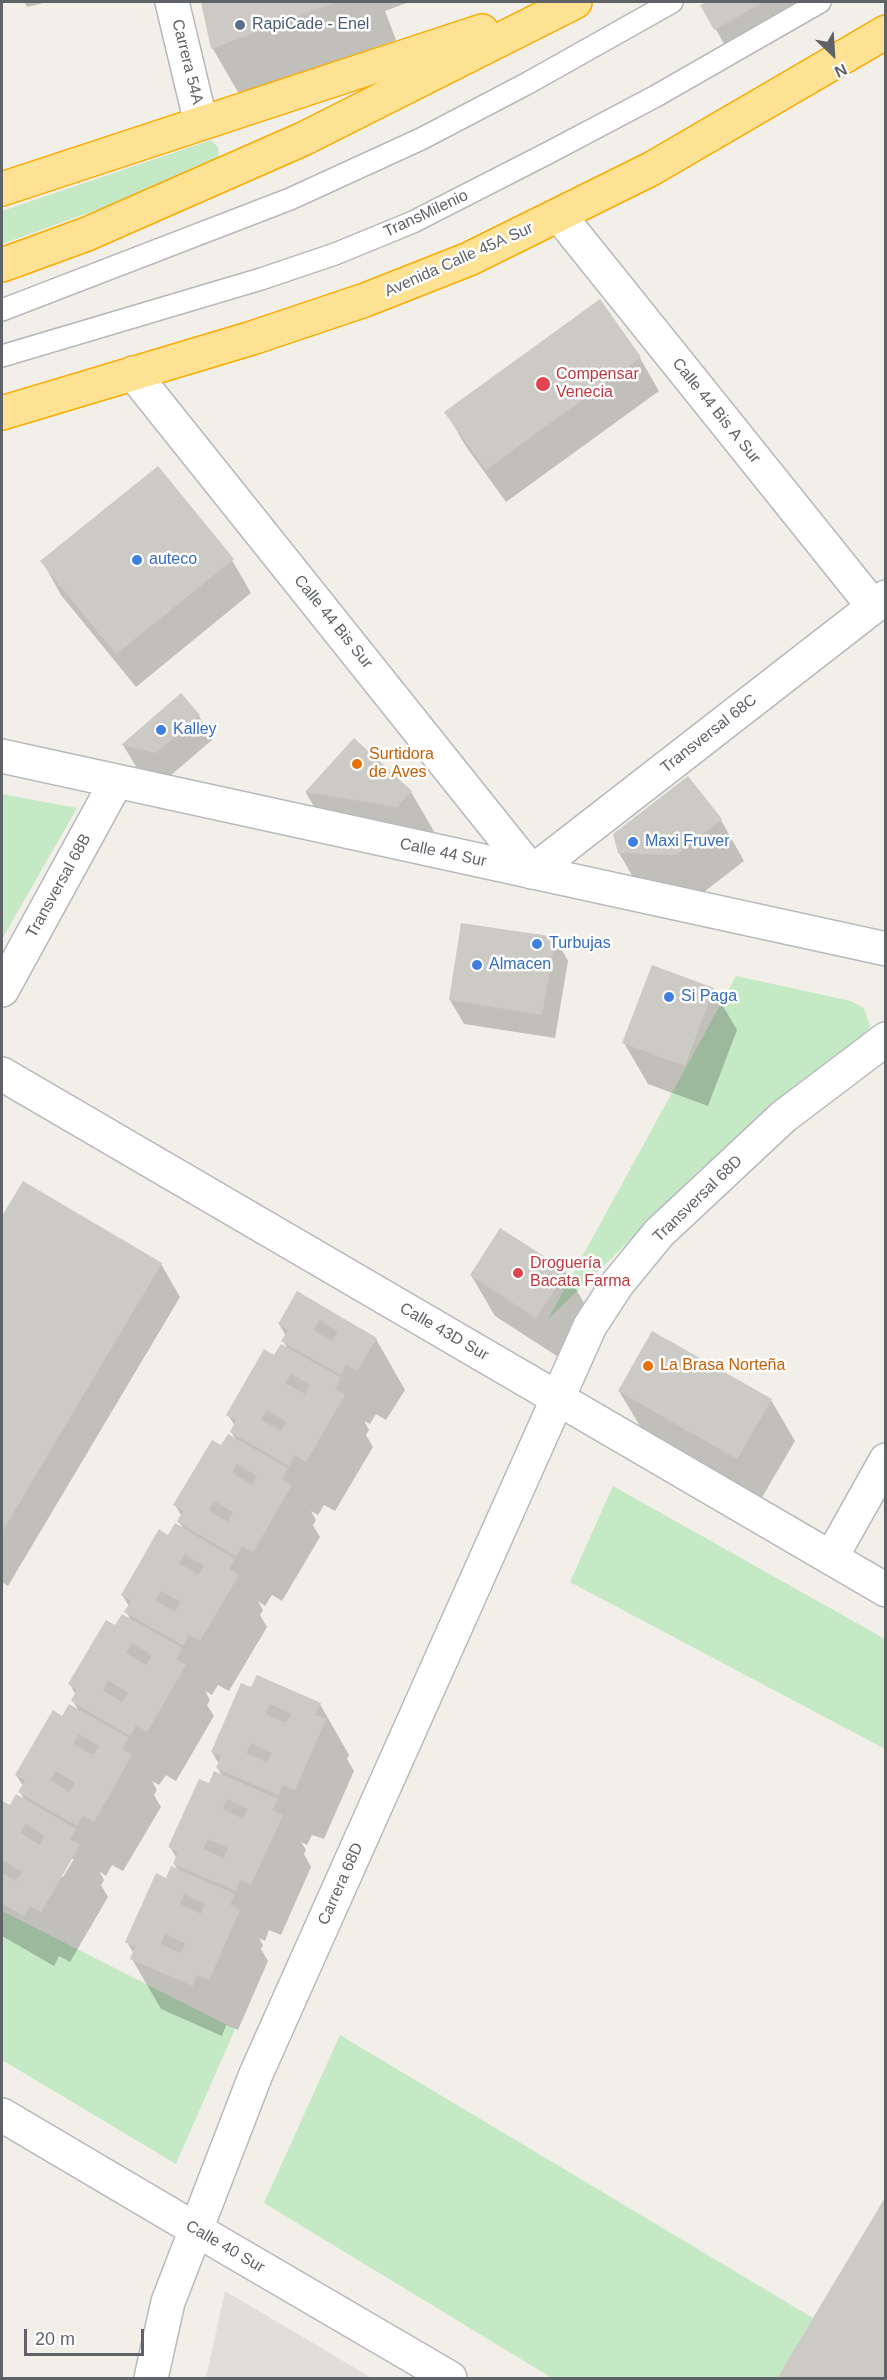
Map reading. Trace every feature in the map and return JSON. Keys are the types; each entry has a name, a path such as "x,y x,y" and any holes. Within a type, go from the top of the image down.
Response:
{"highway":[{"path":"2,189 573,2"},
{"path":"2,265 87,234 292,144 363,111 573,2"},
{"name":"Avenida Calle 45A Sur","path":"2,413 252,338 365,300 469,259 651,169 885,32"}],"street":[{"name":"Carrera 54A","path":"172,2 201,123"},
{"name":"Calle 44 Bis A Sur","path":"559,215 879,601"},
{"name":"Calle 44 Bis Sur","path":"133,373 532,872"},
{"name":"Transversal 68C","path":"532,872 879,601"},
{"name":"Calle 44 Sur","path":"2,756 885,949"},
{"name":"Transversal 68B","path":"2,990 116,782"},
{"name":"Transversal 68D","path":"558,1399 590,1326 618,1283 659,1233 783,1118 885,1039"},
{"name":"Calle 43D Sur","path":"2,1074 885,1590"},
{"name":"Carrera 68D","path":"152,2379 168,2302 256,2074 558,1399"},
{"path":"831,1558 885,1460"},
{"name":"Calle 40 Sur","path":"2,2115 450,2379"}],"lane":[{"path":"2,310 151,255 301,194 528,83 672,2"},
{"name":"TransMilenio","path":"2,356 261,279 335,254 413,222 646,101 820,2"}],"shaded area":[{"path":"225,2291 372,2378 206,2378"}],"green space":[{"path":"211,140 218,147 219,158 116,203 2,244 2,211"},
{"path":"2,794 77,808 2,939"},
{"path":"736,976 851,1001 864,1008 870,1026 859,1043 788,1094 696,1173 548,1319"},
{"path":"613,1486 885,1639 885,1749 570,1582"},
{"path":"2,1911 235,2029 176,2164 2,2060"},
{"path":"340,2035 813,2318 777,2378 552,2378 264,2203"}],"building":[{"name":"RapiCade - Enel","path":"201,2 336,2 211,49"},
{"path":"707,2 764,2 714,30 700,5"},
{"name":"Compensar Venecia","path":"600,299 641,357 486,470 444,412"},
{"name":"auteco","path":"158,466 234,559 116,654 40,561"},
{"name":"Kalley","path":"181,693 200,715 156,753 121,745"},
{"name":"Surtidora de Aves","path":"354,738 412,791 397,807 305,792"},
{"path":"688,776 722,819 676,855 618,853 613,834"},
{"path":"461,923 556,937 542,1015 449,1000"},
{"path":"652,965 714,988 685,1066 622,1043"},
{"path":"23,1181 162,1263 2,1532 2,1216"},
{"name":"Droguería Bacata Farma","path":"500,1228 567,1271 536,1318 470,1275"},
{"path":"297,1291 377,1338 357,1371 346,1365 341,1375 281,1341 288,1330 278,1324","holes":["319,1320 338,1332 332,1341 313,1330"]},
{"path":"652,1331 772,1399 737,1459 618,1391"},
{"path":"281,1344 341,1378 335,1389 345,1395 306,1462 295,1455 289,1466 230,1432 236,1420 226,1415 264,1349 274,1355","holes":["291,1374 310,1385 305,1394 285,1383","267,1410 287,1422 281,1431 261,1420"]},
{"path":"228,1434 288,1468 282,1479 292,1485 253,1552 242,1546 236,1556 177,1522 183,1511 173,1505 212,1440 221,1445","holes":["237,1464 257,1476 252,1485 232,1473","214,1501 233,1512 228,1522 209,1510"]},
{"path":"175,1523 235,1559 229,1569 239,1575 200,1641 189,1635 183,1645 124,1612 131,1601 121,1595 159,1529 168,1535","holes":["185,1554 204,1566 198,1575 179,1563","161,1591 181,1602 175,1612 155,1600"]},
{"path":"122,1614 182,1648 176,1659 186,1665 147,1732 136,1725 130,1736 71,1701 77,1690 68,1684 106,1620 115,1625","holes":["132,1643 152,1655 146,1665 126,1653","108,1680 128,1693 122,1702 103,1690"]},
{"path":"257,1675 321,1703 315,1715 326,1719 295,1790 283,1785 278,1795 216,1768 221,1756 211,1752 241,1683 251,1687","holes":["270,1704 291,1714 286,1723 265,1714","251,1743 272,1753 267,1762 246,1753"]},
{"path":"69,1704 129,1738 122,1749 132,1755 94,1822 83,1816 77,1826 18,1792 25,1780 15,1775 53,1710 62,1716","holes":["79,1734 99,1746 93,1755 73,1744","56,1771 75,1783 69,1792 50,1780"]},
{"path":"214,1771 278,1799 272,1810 283,1815 251,1885 240,1880 236,1891 173,1864 178,1852 168,1847 199,1779 209,1783","holes":["227,1799 248,1809 243,1819 223,1809","208,1839 228,1848 224,1858 203,1849"]},
{"path":"16,1794 76,1829 70,1839 80,1845 41,1912 30,1906 24,1916 2,1903 2,1873 16,1881 22,1872 2,1860 2,1801 10,1805","holes":["26,1824 45,1836 40,1845 20,1833"]},
{"path":"171,1866 235,1894 230,1905 240,1910 209,1980 197,1975 193,1986 130,1959 135,1947 125,1942 156,1873 166,1878","holes":["184,1894 205,1904 201,1914 180,1904","165,1934 185,1943 181,1953 161,1944"]},
{"path":"886,2196 886,2378 777,2378 813,2318"}],"place":[{"name":"RapiCade - Enel","path":"240,25"},
{"name":"Compensar Venecia","path":"543,384"},
{"name":"auteco","path":"137,560"},
{"name":"Kalley","path":"161,730"},
{"name":"Surtidora de Aves","path":"357,764"},
{"name":"Maxi Fruver","path":"633,842"},
{"name":"Turbujas","path":"537,944"},
{"name":"Almacen","path":"477,965"},
{"name":"Si Paga","path":"669,997"},
{"name":"Droguería Bacata Farma","path":"518,1273"},
{"name":"La Brasa Norteña","path":"648,1366"}]}
